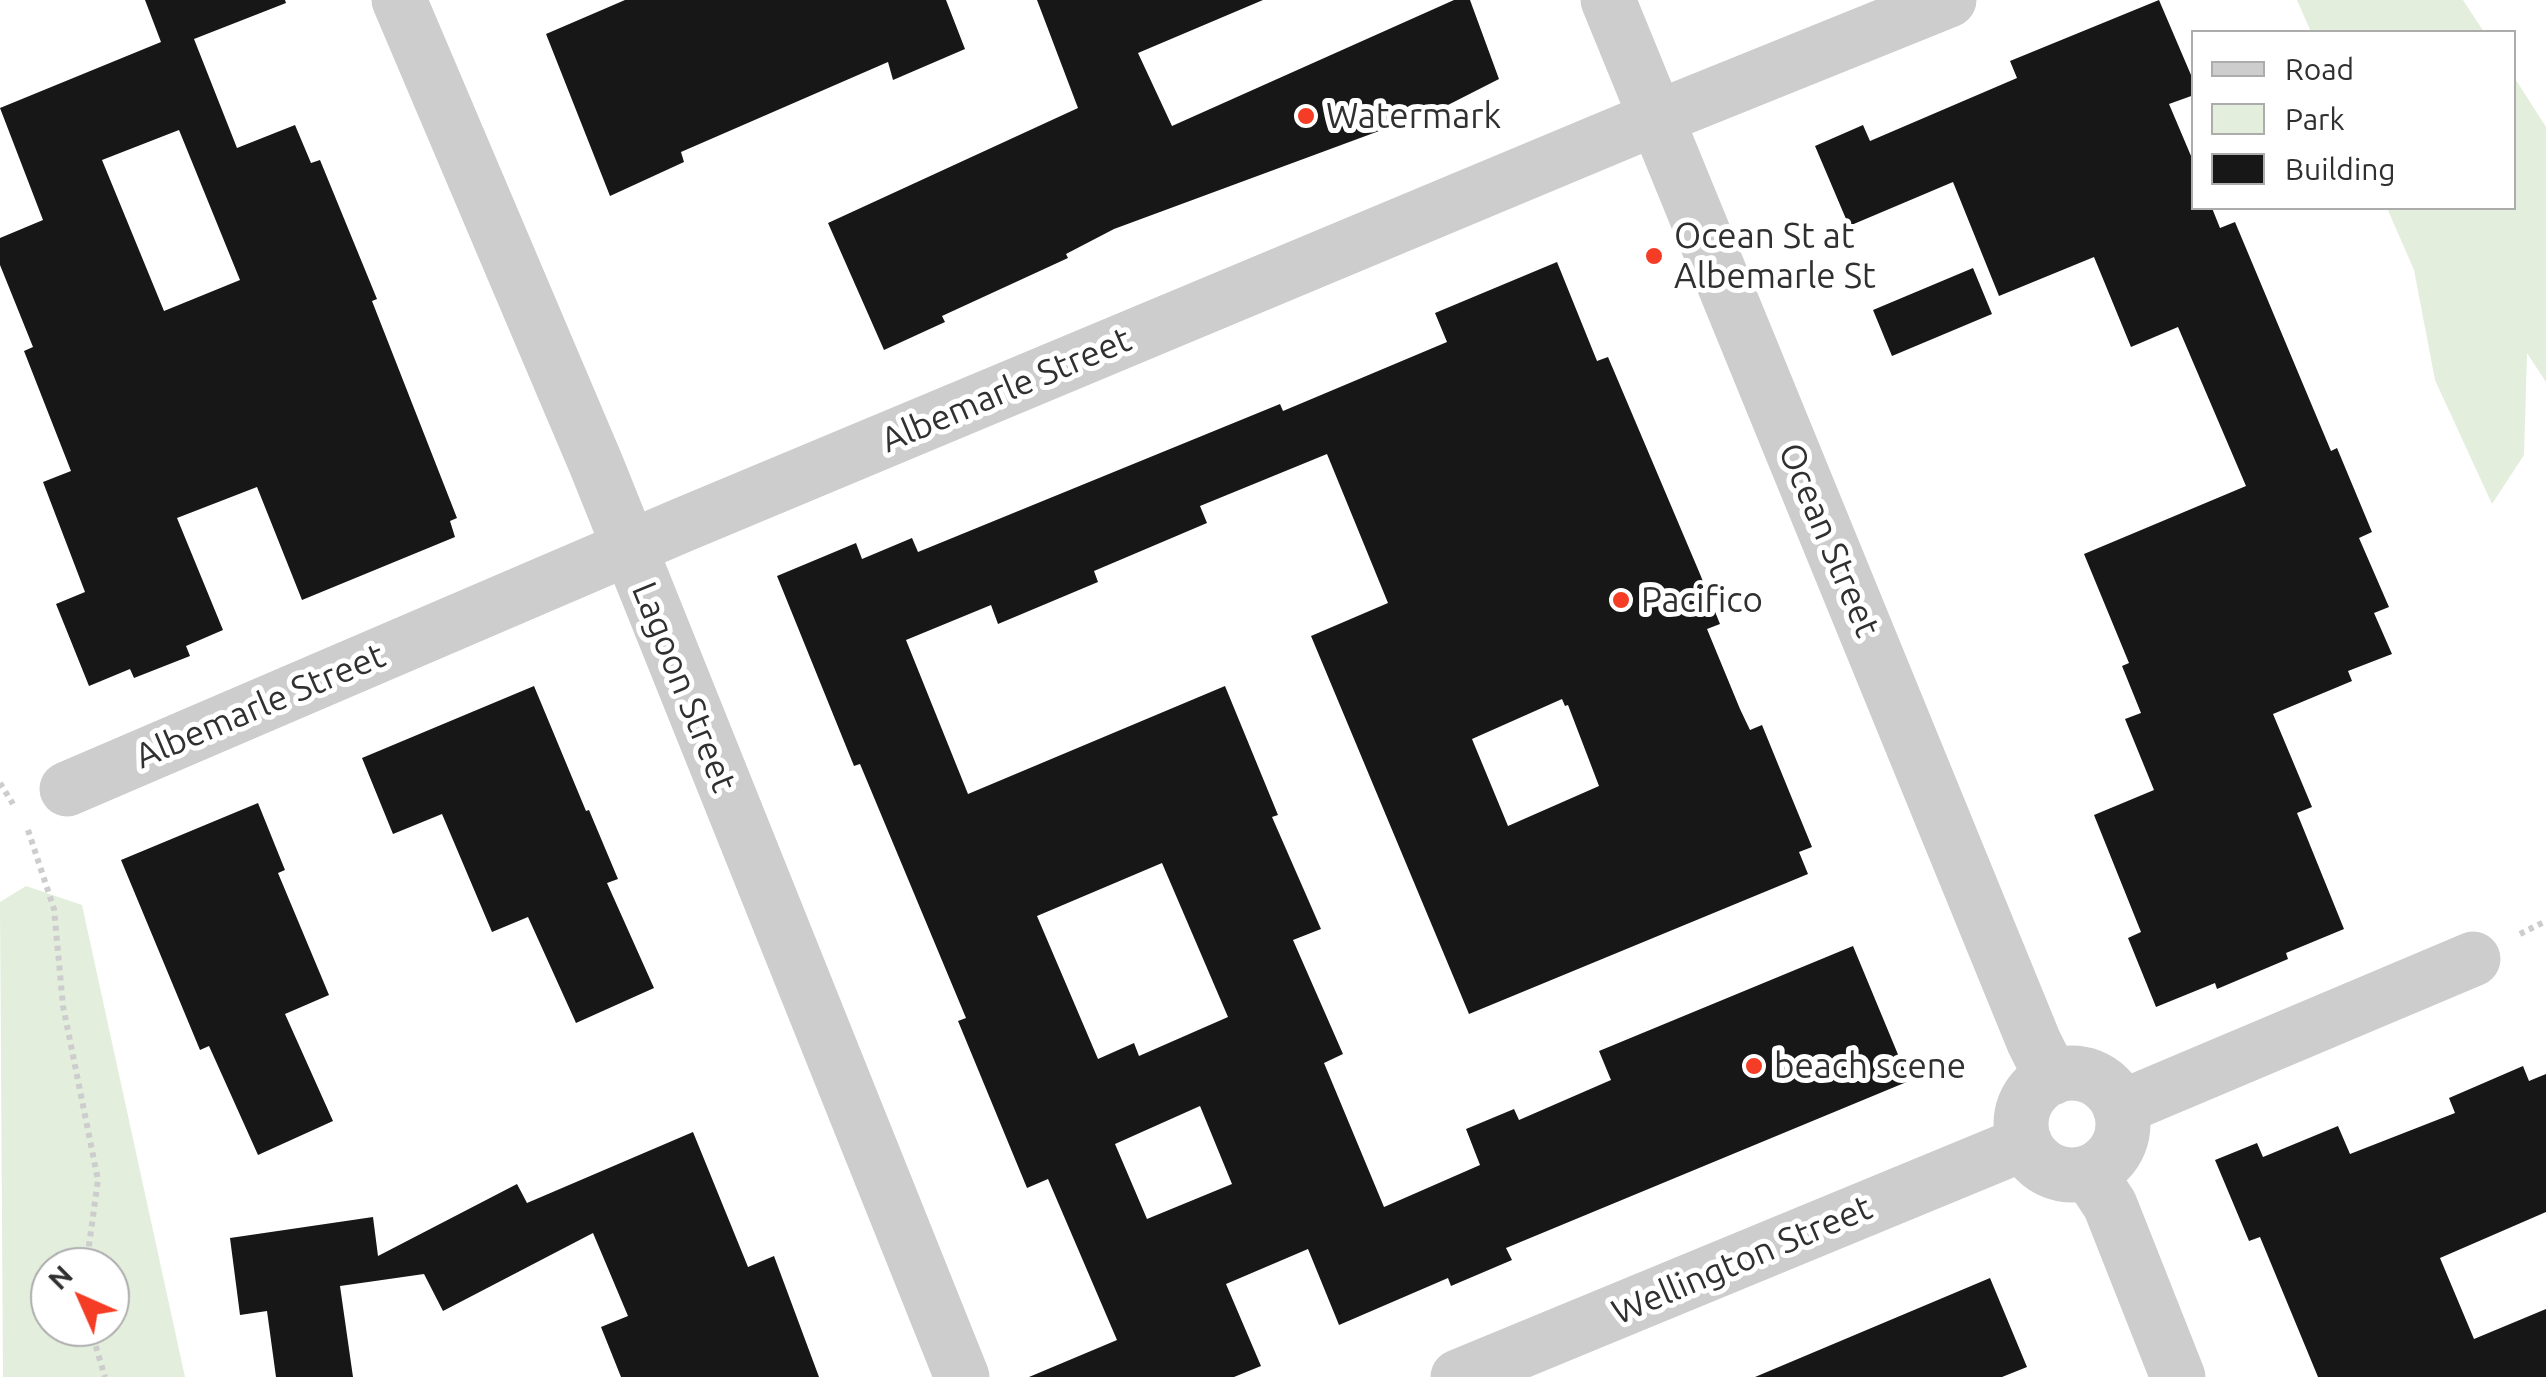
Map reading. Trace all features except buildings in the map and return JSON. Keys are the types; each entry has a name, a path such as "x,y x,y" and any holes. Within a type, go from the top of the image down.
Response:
{"street":[{"name":"Lagoon Street","path":"398,0 588,446 962,1377"},
{"name":"Ocean Street","path":"1608,0 2052,1078"},
{"name":"Albemarle Street","path":"67,789 628,548 1654,119 1950,0"},
{"path":"2120,1108 2473,959"},
{"path":"2068,1073 2085,1075 2113,1093 2120,1108 2124,1124 2114,1154 2089,1173 2058,1174 2033,1157 2025,1144 2022,1113 2028,1098 2052,1078 2068,1073"},
{"name":"Wellington Street","path":"1458,1377 2025,1144"},
{"path":"2089,1173 2110,1205 2178,1377"}],"path":[{"path":"28,830 54,909 63,1006 98,1180 89,1247"},
{"path":"96,1347 105,1377"}],"green space":[{"path":"2297,0 2463,0 2483,30 2310,30"},
{"path":"2516,80 2546,127 2546,382 2527,353 2524,455 2492,504 2435,380 2414,270 2388,210 2516,210"},
{"path":"26,886 82,905 185,1377 3,1377 0,902"}],"place":[{"name":"Watermark","path":"1306,116"},
{"name":"Ocean St at Albemarle St","path":"1654,256"},
{"name":"Pacifico","path":"1621,600"},
{"name":"beach scene","path":"1754,1066"}]}
